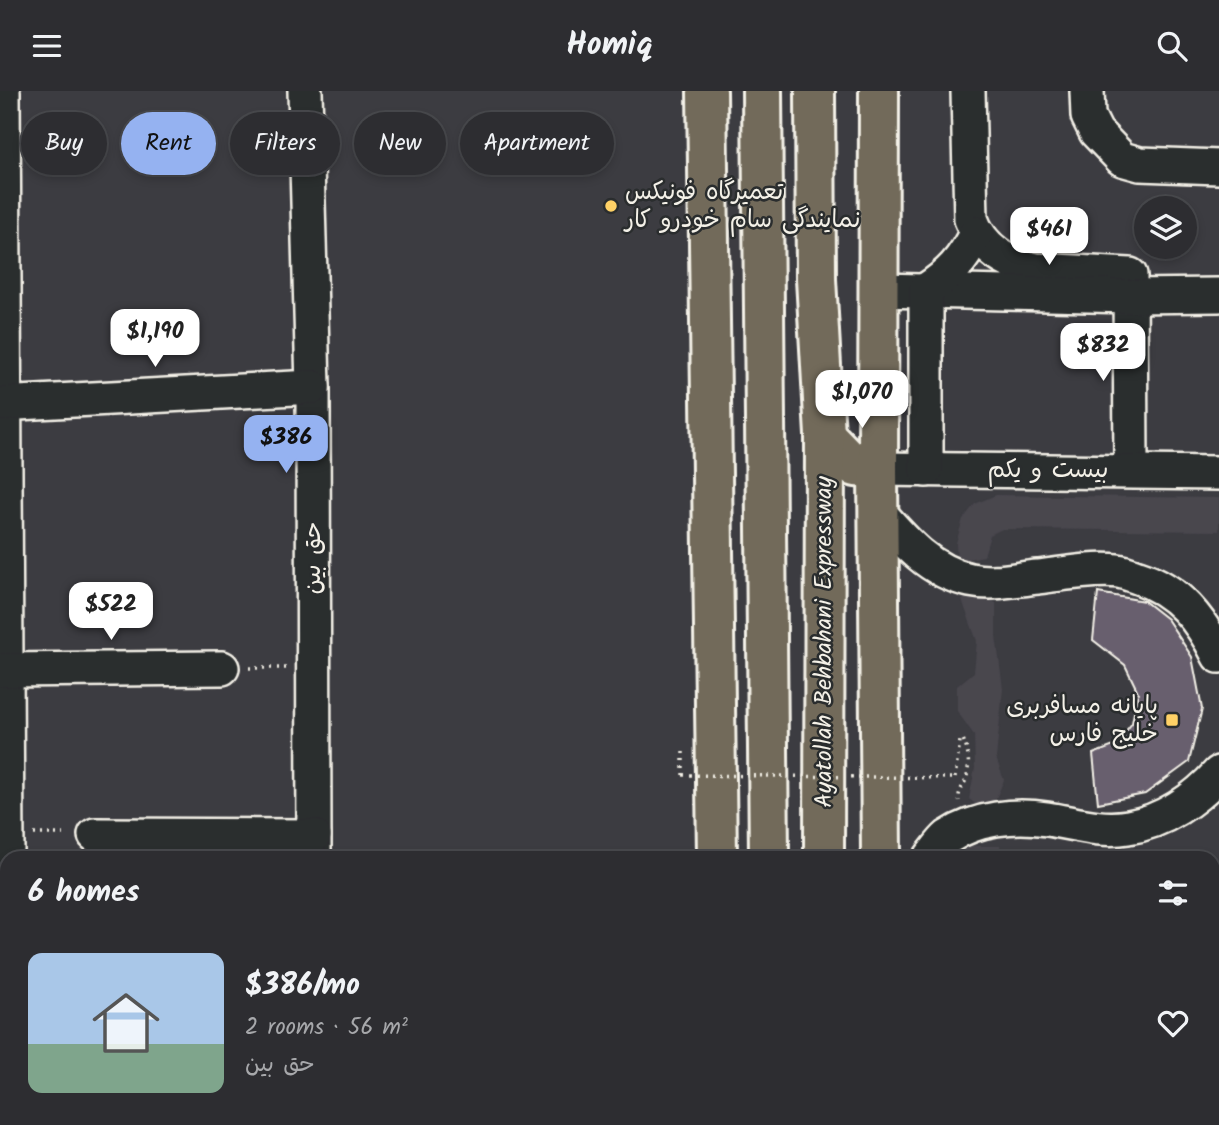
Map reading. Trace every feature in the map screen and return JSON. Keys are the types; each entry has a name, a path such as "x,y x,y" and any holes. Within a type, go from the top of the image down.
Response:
{"main road":[{"path":"707,91 717,851"},
{"path":"762,91 769,851"},
{"name":"Ayatollah Behbahani Expressway","path":"815,91 816,279 825,435 824,851"},
{"path":"878,91 880,290 867,468 878,511 881,851"},
{"path":"710,291 765,421"},
{"path":"825,435 867,468"},
{"path":"824,498 867,468"}],"street":[{"path":"3,91 3,670 7,846"},
{"name":"حق بین","path":"305,91 313,387 314,847"},
{"path":"968,91 971,219 976,233 997,254 1022,267 1130,275 1130,471"},
{"path":"1087,91 1088,116 1096,132 1122,159 1140,164 1219,167"},
{"path":"926,290 958,265 976,233"},
{"path":"880,290 1130,296 1219,295"},
{"path":"926,290 926,470"},
{"path":"2,404 313,387"},
{"name":"بیست و یکم","path":"867,468 1219,473"},
{"path":"878,511 910,548 944,571 968,580 996,583 1035,577 1118,571 1155,583 1187,606 1206,631 1219,656"},
{"path":"3,670 222,668"},
{"path":"936,851 947,838 965,828 1008,817 1029,817 1082,827 1126,828 1151,822 1186,803 1219,773"},
{"path":"95,835 314,847"}],"path":[{"path":"222,668 313,667"},
{"path":"683,749 683,775 955,778 960,741 963,739 968,768 958,797 965,828"},
{"path":"7,846 95,835"}],"shaded area":[{"path":"996,495 1219,498 1219,531 1002,529 990,535 984,556 957,561 956,543 963,519 975,504"},
{"path":"976,591 996,603 996,636 1003,689 996,758 1004,780 989,814 969,799 975,768 974,735 957,711 957,686 974,672 977,641 962,600"},
{"path":"965,846 1000,846 1000,851 965,851"}],"building":[{"path":"1098,593 1144,601 1167,619 1192,657 1202,709 1189,762 1145,794 1098,803 1093,754 1114,746 1132,723 1138,692 1125,665 1093,640"}],"place":[{"name":"تعمیرگاه فونیکس نمایندگی سام خودرو کار","path":"611,206"},
{"name":"پایانه مسافربری خلیج فارس","path":"1172,720"}]}
